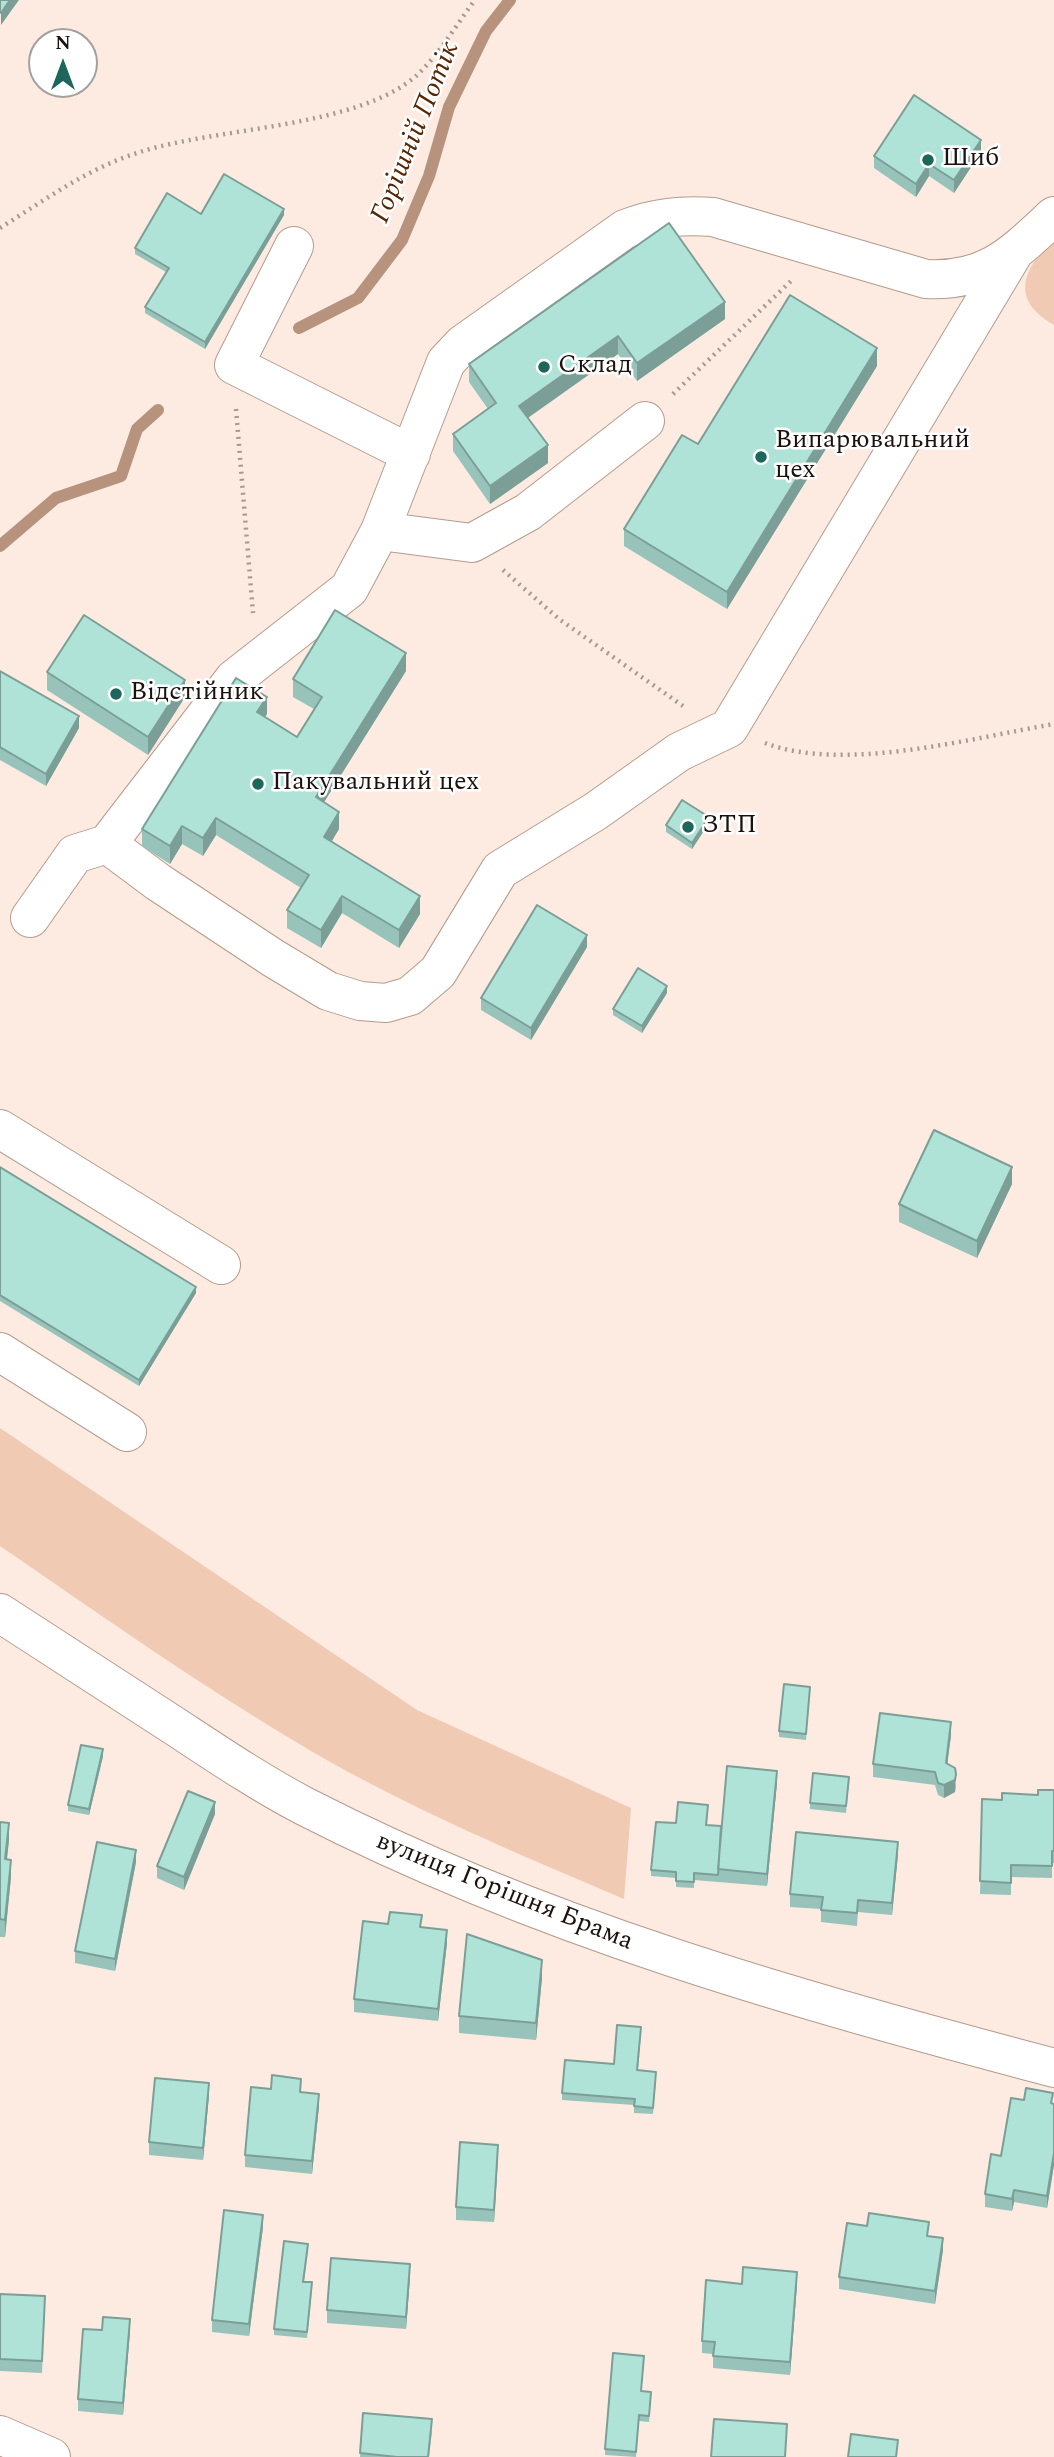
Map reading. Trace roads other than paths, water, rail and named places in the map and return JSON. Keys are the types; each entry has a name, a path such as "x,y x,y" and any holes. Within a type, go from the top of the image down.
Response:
{"street":[{"path":"30,918 75,854 107,844 234,679 349,589 380,531 437,380 454,353 625,229 660,218 681,215 713,217 926,279 956,281 984,271 1013,254 1054,216"},
{"path":"294,246 234,365 411,454"},
{"path":"107,844 158,882 317,984 359,1001 386,1003 410,996 438,972 500,870 596,811 679,752 729,728 1013,254"},
{"path":"380,531 472,543 528,512 645,421"},
{"path":"0,1129 221,1265"},
{"path":"0,1352 127,1432"},
{"name":"вулиця Горішня Брама","path":"0,1613 301,1804 461,1881 690,1966 823,2006 1054,2068"},
{"path":"0,2435 51,2457"}],"waterway":[{"name":"Горішній Потік","path":"299,328 358,298 402,240 429,176 449,107 486,31 510,0"},
{"name":"Горішній Потік","path":"0,546 56,498 121,476 137,429 158,410"}],"place":[{"name":"Шиб","path":"928,160"},
{"name":"Склад","path":"544,367"},
{"name":"Випарювальний цех","path":"761,457"},
{"name":"Відстійник","path":"116,694"},
{"name":"Пакувальний цех","path":"258,784"},
{"name":"ЗТП","path":"688,827"}]}
